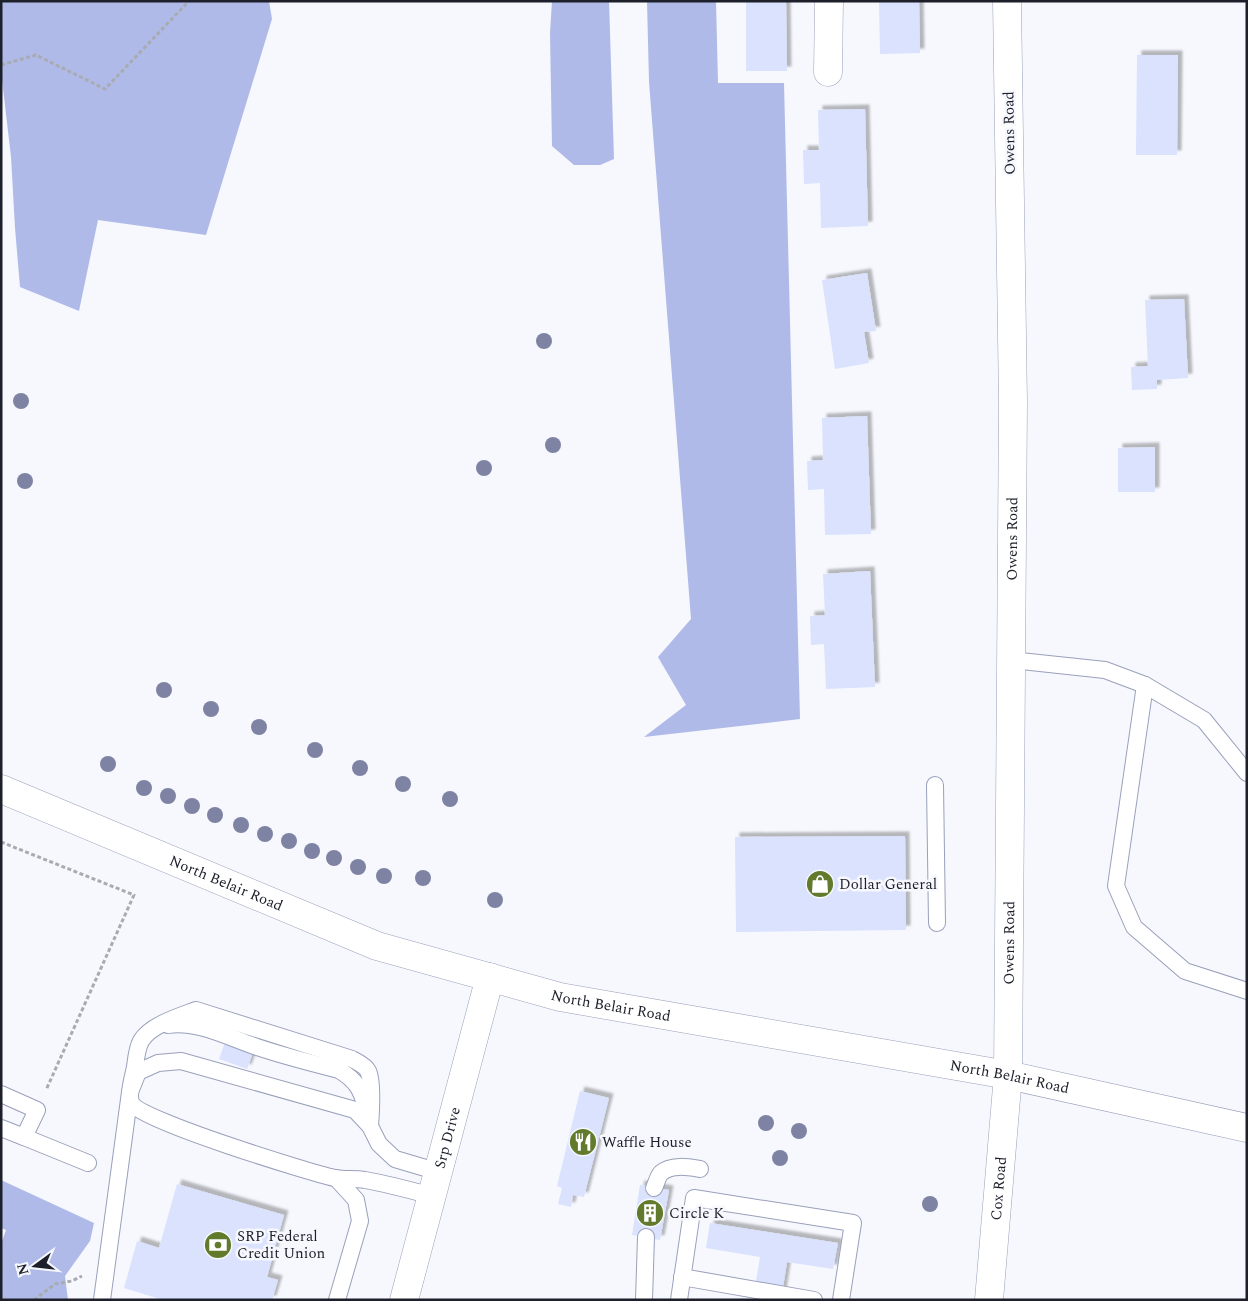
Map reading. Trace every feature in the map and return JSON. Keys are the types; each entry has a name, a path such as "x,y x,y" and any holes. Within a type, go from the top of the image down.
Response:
{"street":[{"path":"828,1 828,72"},
{"name":"Owens Road","path":"1006,1 1013,403 1008,1075"},
{"name":"North Belair Road","path":"1,789 377,946 560,997 1008,1075 1247,1128"},
{"name":"Srp Drive","path":"404,1300 490,977"},
{"name":"Cox Road","path":"989,1300 1008,1075"}],"lane":[{"path":"1011,660 1105,670 1145,685 1204,720 1247,773"},
{"path":"1145,685 1116,886 1134,926 1184,971 1247,991"},
{"path":"935,785 937,923"},
{"path":"102,1300 130,1092 141,1042 150,1031 170,1024 187,1024 204,1028 257,1047 339,1070 357,1084 364,1101 370,1126 379,1144 395,1160 435,1184"},
{"path":"370,1126 355,1110 180,1061 158,1064 138,1072 130,1092 132,1104 141,1112 162,1122 254,1154 336,1178 362,1179 386,1184 435,1184"},
{"path":"1,1094 37,1110 24,1137"},
{"path":"1,1128 88,1163"},
{"path":"654,1188 660,1174 671,1168 700,1169"},
{"path":"336,1178 356,1200 360,1221 337,1300"},
{"path":"679,1300 694,1198 854,1224 841,1300"},
{"path":"644,1300 646,1238"},
{"path":"682,1277 814,1300"}],"path":[{"path":"1,65 36,55 105,88 189,1"},
{"path":"1,842 134,895 37,1110"},
{"path":"34,1300 55,1284 72,1281 83,1275"}],"shaded area":[{"path":"1,1 269,1 272,19 206,235 98,220 79,311 20,287 11,157 1,71"},
{"path":"552,1 609,1 614,159 600,165 574,165 552,146 550,33"},
{"path":"647,1 716,1 718,83 784,83 800,719 644,737 686,705 658,657 691,619 649,82"},
{"path":"1,1180 94,1223 90,1241 65,1276 68,1300 1,1300 1,1244 6,1230 1,1228"}],"building":[{"path":"746,1 786,1 787,71 746,71"},
{"path":"879,1 919,1 920,53 880,54"},
{"path":"1137,55 1178,55 1177,155 1136,155"},
{"path":"865,109 868,226 821,228 820,183 804,184 803,150 819,150 818,110"},
{"path":"867,273 876,331 864,332 869,363 835,369 822,280"},
{"path":"1184,299 1188,378 1157,380 1157,389 1132,390 1131,367 1148,366 1145,300"},
{"path":"867,416 871,534 825,535 824,489 808,490 807,461 823,460 822,418"},
{"path":"1155,447 1155,492 1118,492 1118,448"},
{"path":"870,571 875,687 826,689 824,644 811,645 810,616 825,615 823,574"},
{"name":"Dollar General","path":"905,836 906,930 736,932 735,837"},
{"path":"228,1034 256,1044 247,1069 219,1059"},
{"name":"Waffle House","path":"580,1091 609,1098 584,1197 573,1195 571,1207 558,1204 562,1188 557,1186"},
{"name":"SRP Federal Credit Union","path":"177,1184 284,1215 267,1277 278,1280 272,1300 163,1300 124,1288 137,1241 159,1248"},
{"name":"Circle K","path":"640,1185 669,1190 660,1240 632,1235"},
{"name":"Circle K","path":"710,1223 838,1243 833,1269 787,1262 781,1300 753,1300 760,1257 706,1248"}],"place":[{"name":"Dollar General","path":"820,884"},
{"name":"Waffle House","path":"583,1142"},
{"name":"Circle K","path":"650,1213"},
{"name":"SRP Federal Credit Union","path":"218,1245"}]}
